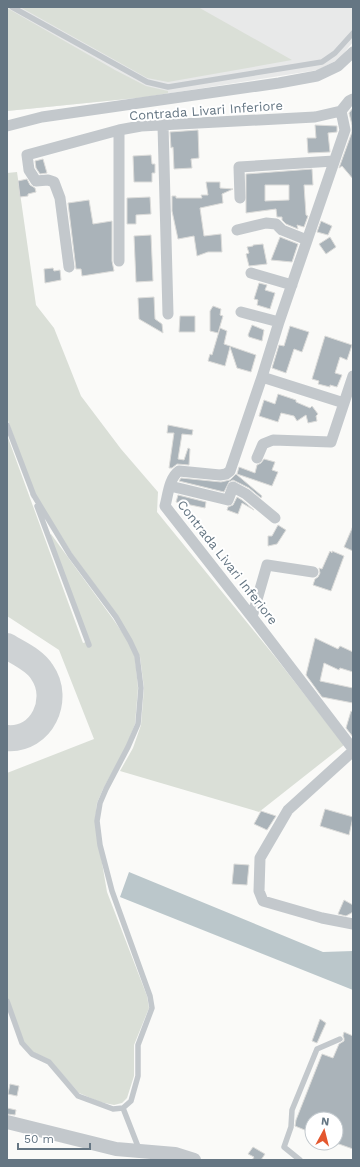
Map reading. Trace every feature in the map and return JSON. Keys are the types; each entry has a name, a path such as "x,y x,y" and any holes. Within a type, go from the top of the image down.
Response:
{"street":[{"path":"7,126 42,117 317,76 338,66 353,52"},
{"path":"342,111 349,101 353,100"},
{"name":"Contrada Livari Inferiore","path":"69,267 60,198 54,182 48,180 36,181 29,170 27,155 119,130 141,126 315,117 342,111 345,130 230,471 226,474 220,475 179,472 175,474 165,506 353,750 288,810 260,858 259,891 263,901 322,918 353,924"},
{"path":"163,125 168,314"},
{"path":"119,130 119,261"},
{"path":"240,198 239,167 334,161"},
{"path":"237,230 266,223 276,224 282,230 307,240"},
{"path":"251,273 292,285"},
{"path":"241,312 279,322"},
{"path":"257,458 263,444 273,440 331,442 353,376"},
{"path":"262,377 344,403"},
{"path":"170,486 228,500 233,487 246,494 275,518"},
{"path":"252,617 267,564 314,572"},
{"path":"7,1122 116,1149 175,1154 194,1160"}],"lane":[{"path":"12,7 147,82 168,87 322,62 335,53 353,33"},
{"path":"7,425 89,645"},
{"path":"7,1001 22,1043 32,1054 49,1062 78,1096 113,1109 123,1108 131,1101 138,1076 138,1045 152,1008 150,996 112,890 100,845 97,821 100,804 138,724 141,688 137,656 116,617 70,555 33,494"},
{"path":"300,1160 284,1147 291,1127 292,1110 317,1049 340,1039"},
{"path":"123,1108 140,1152"}],"shaded area":[{"path":"7,7 353,7 353,42 339,59 318,70 146,97 7,111"},
{"path":"20,7 198,7 292,60 168,82 147,78"},
{"path":"7,8 115,70 146,86 168,91 168,93 146,97 7,111"},
{"path":"17,172 36,305 54,328 81,396 121,449 158,492 157,512 276,658 344,745 259,812 120,771 133,748 141,725 144,688 140,657 118,616 73,555 35,494 7,418 7,173"},
{"path":"7,435 83,643 89,641 50,535 51,534 113,619 128,641 135,657 138,688 135,724 126,747 97,803 95,822 107,892 147,996 149,1008 134,1045 134,1076 127,1098 122,1103 114,1105 100,1102 79,1093 50,1060 33,1052 24,1042 7,996 7,773 94,739 59,650 7,616"},
{"path":"129,872 323,952 353,951 353,990 120,897"}],"building":[{"path":"353,108 353,179 342,166 339,168 352,132 349,113"},
{"path":"315,125 337,126 337,132 328,133 330,152 308,153 307,138 316,138"},
{"path":"198,130 199,158 191,159 192,168 174,169 173,147 171,148 170,132"},
{"path":"151,155 152,164 155,164 155,173 152,173 152,182 134,182 133,156"},
{"path":"43,159 47,173 40,174 36,168 35,161"},
{"path":"312,169 313,185 304,185 306,215 308,216 304,227 297,225 298,229 286,224 282,220 282,217 277,217 276,209 246,213 246,174","holes":["265,185 289,185 289,200 265,201"]},
{"path":"27,179 30,185 35,188 36,192 28,194 28,196 20,197 18,181"},
{"path":"206,182 220,182 220,188 233,189 222,194 223,203 200,208 204,236 221,234 222,252 208,252 197,256 194,236 178,239 172,211 172,196 176,196 176,198 202,198 201,195 208,195"},
{"path":"150,197 151,214 136,215 136,224 127,224 127,198"},
{"path":"89,200 93,224 112,221 112,261 114,271 82,276 81,269 76,269 68,203"},
{"path":"321,221 332,226 328,235 317,232"},
{"path":"151,235 153,281 136,282 134,236"},
{"path":"280,237 298,244 292,262 271,260"},
{"path":"330,237 336,247 326,254 319,244"},
{"path":"263,244 267,264 249,266 246,254 249,253 247,247"},
{"path":"53,268 54,271 60,270 61,280 45,283 44,269"},
{"path":"259,283 267,285 265,290 275,293 270,309 257,305 258,300 254,299"},
{"path":"154,297 155,319 162,324 163,333 139,319 138,298"},
{"path":"213,306 221,309 220,315 223,316 218,333 210,331 210,311"},
{"path":"180,316 195,316 195,332 179,332"},
{"path":"252,325 264,330 262,341 249,337 248,335"},
{"path":"290,326 309,332 302,352 294,349 286,373 272,368 279,345 284,346"},
{"path":"220,328 227,331 224,344 256,355 251,372 237,368 230,347 225,366 208,361 210,354 212,355"},
{"path":"325,336 352,345 347,360 340,357 335,373 342,375 337,387 318,384 319,381 312,379"},
{"path":"278,394 296,400 296,402 310,408 312,406 318,414 316,416 317,421 308,423 306,415 297,421 294,416 281,413 278,422 259,416 264,400 275,404"},
{"path":"168,425 193,430 192,435 182,434 178,459 184,460 188,448 190,449 189,465 177,464 172,468 169,468 174,433 167,433"},
{"path":"264,459 275,462 272,470 278,472 272,486 237,474 239,467 255,473 257,465"},
{"path":"236,474 262,496 261,498 249,488 233,480 229,482 224,492 179,481 181,478 221,482 230,480"},
{"path":"178,495 206,502 205,508 176,502"},
{"path":"237,497 254,510 242,503 238,514 227,510 228,507 233,505"},
{"path":"278,525 286,530 277,544 268,546 268,536 272,536"},
{"path":"353,526 353,551 344,547"},
{"path":"330,551 332,553 332,551 344,556 331,591 313,585 315,579 320,573 319,568 322,569"},
{"path":"315,638 338,649 340,646 353,652 353,672 340,668 339,670 324,663 320,681 353,688 353,703 322,697 306,675"},
{"path":"351,711 353,712 353,737 346,728"},
{"path":"325,809 353,817 349,835 320,826"},
{"path":"261,811 276,816 267,830 254,824"},
{"path":"234,864 249,865 247,885 232,884"},
{"path":"344,900 353,905 353,912 346,916 338,914"},
{"path":"320,1019 326,1023 317,1043 312,1041"},
{"path":"344,1032 353,1036 353,1149 344,1146 344,1111 304,1111 304,1130 295,1126 322,1054 333,1058 339,1044 344,1041"},
{"path":"10,1084 19,1086 17,1096 8,1094"},
{"path":"7,1108 16,1110 15,1115 7,1114"},
{"path":"253,1147 265,1154 261,1160 252,1160 254,1157 248,1154"}],"taxiway":[{"path":"7,646 31,660 39,668 47,683 49,694 49,706 45,716 38,726 30,733 19,737 7,738"}]}
